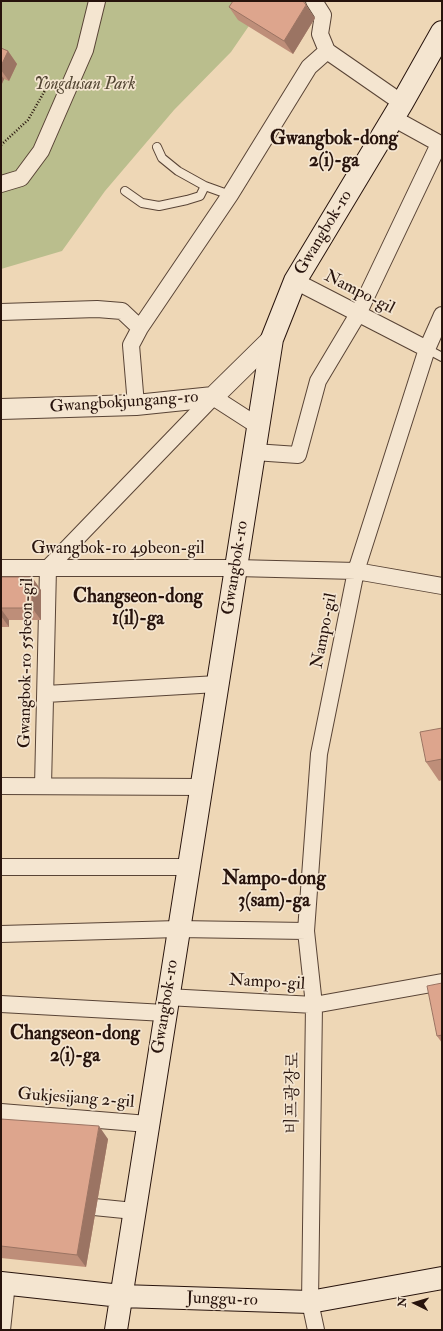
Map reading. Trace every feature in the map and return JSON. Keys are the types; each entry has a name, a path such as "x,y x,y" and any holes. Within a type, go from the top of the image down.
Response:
{"main road":[{"name":"Gwangbok-ro","path":"116,1330 272,339 295,281 397,111 442,32"},
{"name":"Junggu-ro","path":"4,1283 121,1296 310,1302 442,1278"}],"street":[{"path":"1,184 21,178 41,150 85,50 97,1"},
{"path":"254,452 298,455 318,381 358,314 441,145 397,111 327,51 320,34 322,15 314,1"},
{"path":"136,405 131,345 140,328 230,195 309,67 327,51"},
{"name":"Nampo-gil","path":"295,281 427,349"},
{"path":"1,312 97,309 122,311 140,328"},
{"name":"Nampo-gil","path":"1,1004 314,1004 306,931 319,754 356,571 427,349 442,315"},
{"name":"Gwangbokjungang-ro","path":"1,409 136,405 213,397 272,339"},
{"path":"213,397 258,426"},
{"name":"Gwangbok-ro 55beon-gil","path":"43,786 48,568 213,397"},
{"name":"Gwangbok-ro 49beon-gil","path":"1,568 236,568 356,571 442,586"},
{"path":"46,694 217,684"},
{"path":"1,786 201,787"},
{"path":"1,866 188,867"},
{"path":"1,934 178,929 306,931"},
{"path":"314,1004 437,988"},
{"name":"비프광장로","path":"314,1004 310,1302 316,1330"},
{"name":"Gukjesijang 2-gil","path":"1,1112 148,1124"},
{"path":"56,1203 134,1211"},
{"path":"2,1330 4,1283"}],"lane":[{"path":"157,147 162,158 178,171 205,186 230,195"},
{"path":"125,191 142,203 159,206 200,196 205,186"},
{"name":"Nampo-gil","path":"427,349 442,357"}],"path":[{"path":"1,145 28,120 53,77"}],"green space":[{"name":"Yongdusan Park","path":"1,1 266,1 231,52 174,110 105,191 62,251 1,269"}],"building":[{"path":"233,1 303,1 306,5 284,41 229,7"},
{"path":"1,48 8,51 1,66"},
{"path":"1,577 32,577 32,608 1,608"},
{"path":"442,728 442,759 426,762 420,732"},
{"path":"442,983 442,1035 437,1036 427,986"},
{"path":"1,1119 99,1126 77,1255 1,1246"}],"district":[{"name":"Gwangbok-dong 2(i)-ga","path":"334,151"},
{"name":"Changseon-dong 1(il)-ga","path":"138,609"},
{"name":"Nampo-dong 3(sam)-ga","path":"274,891"},
{"name":"Changseon-dong 2(i)-ga","path":"75,1046"}]}
